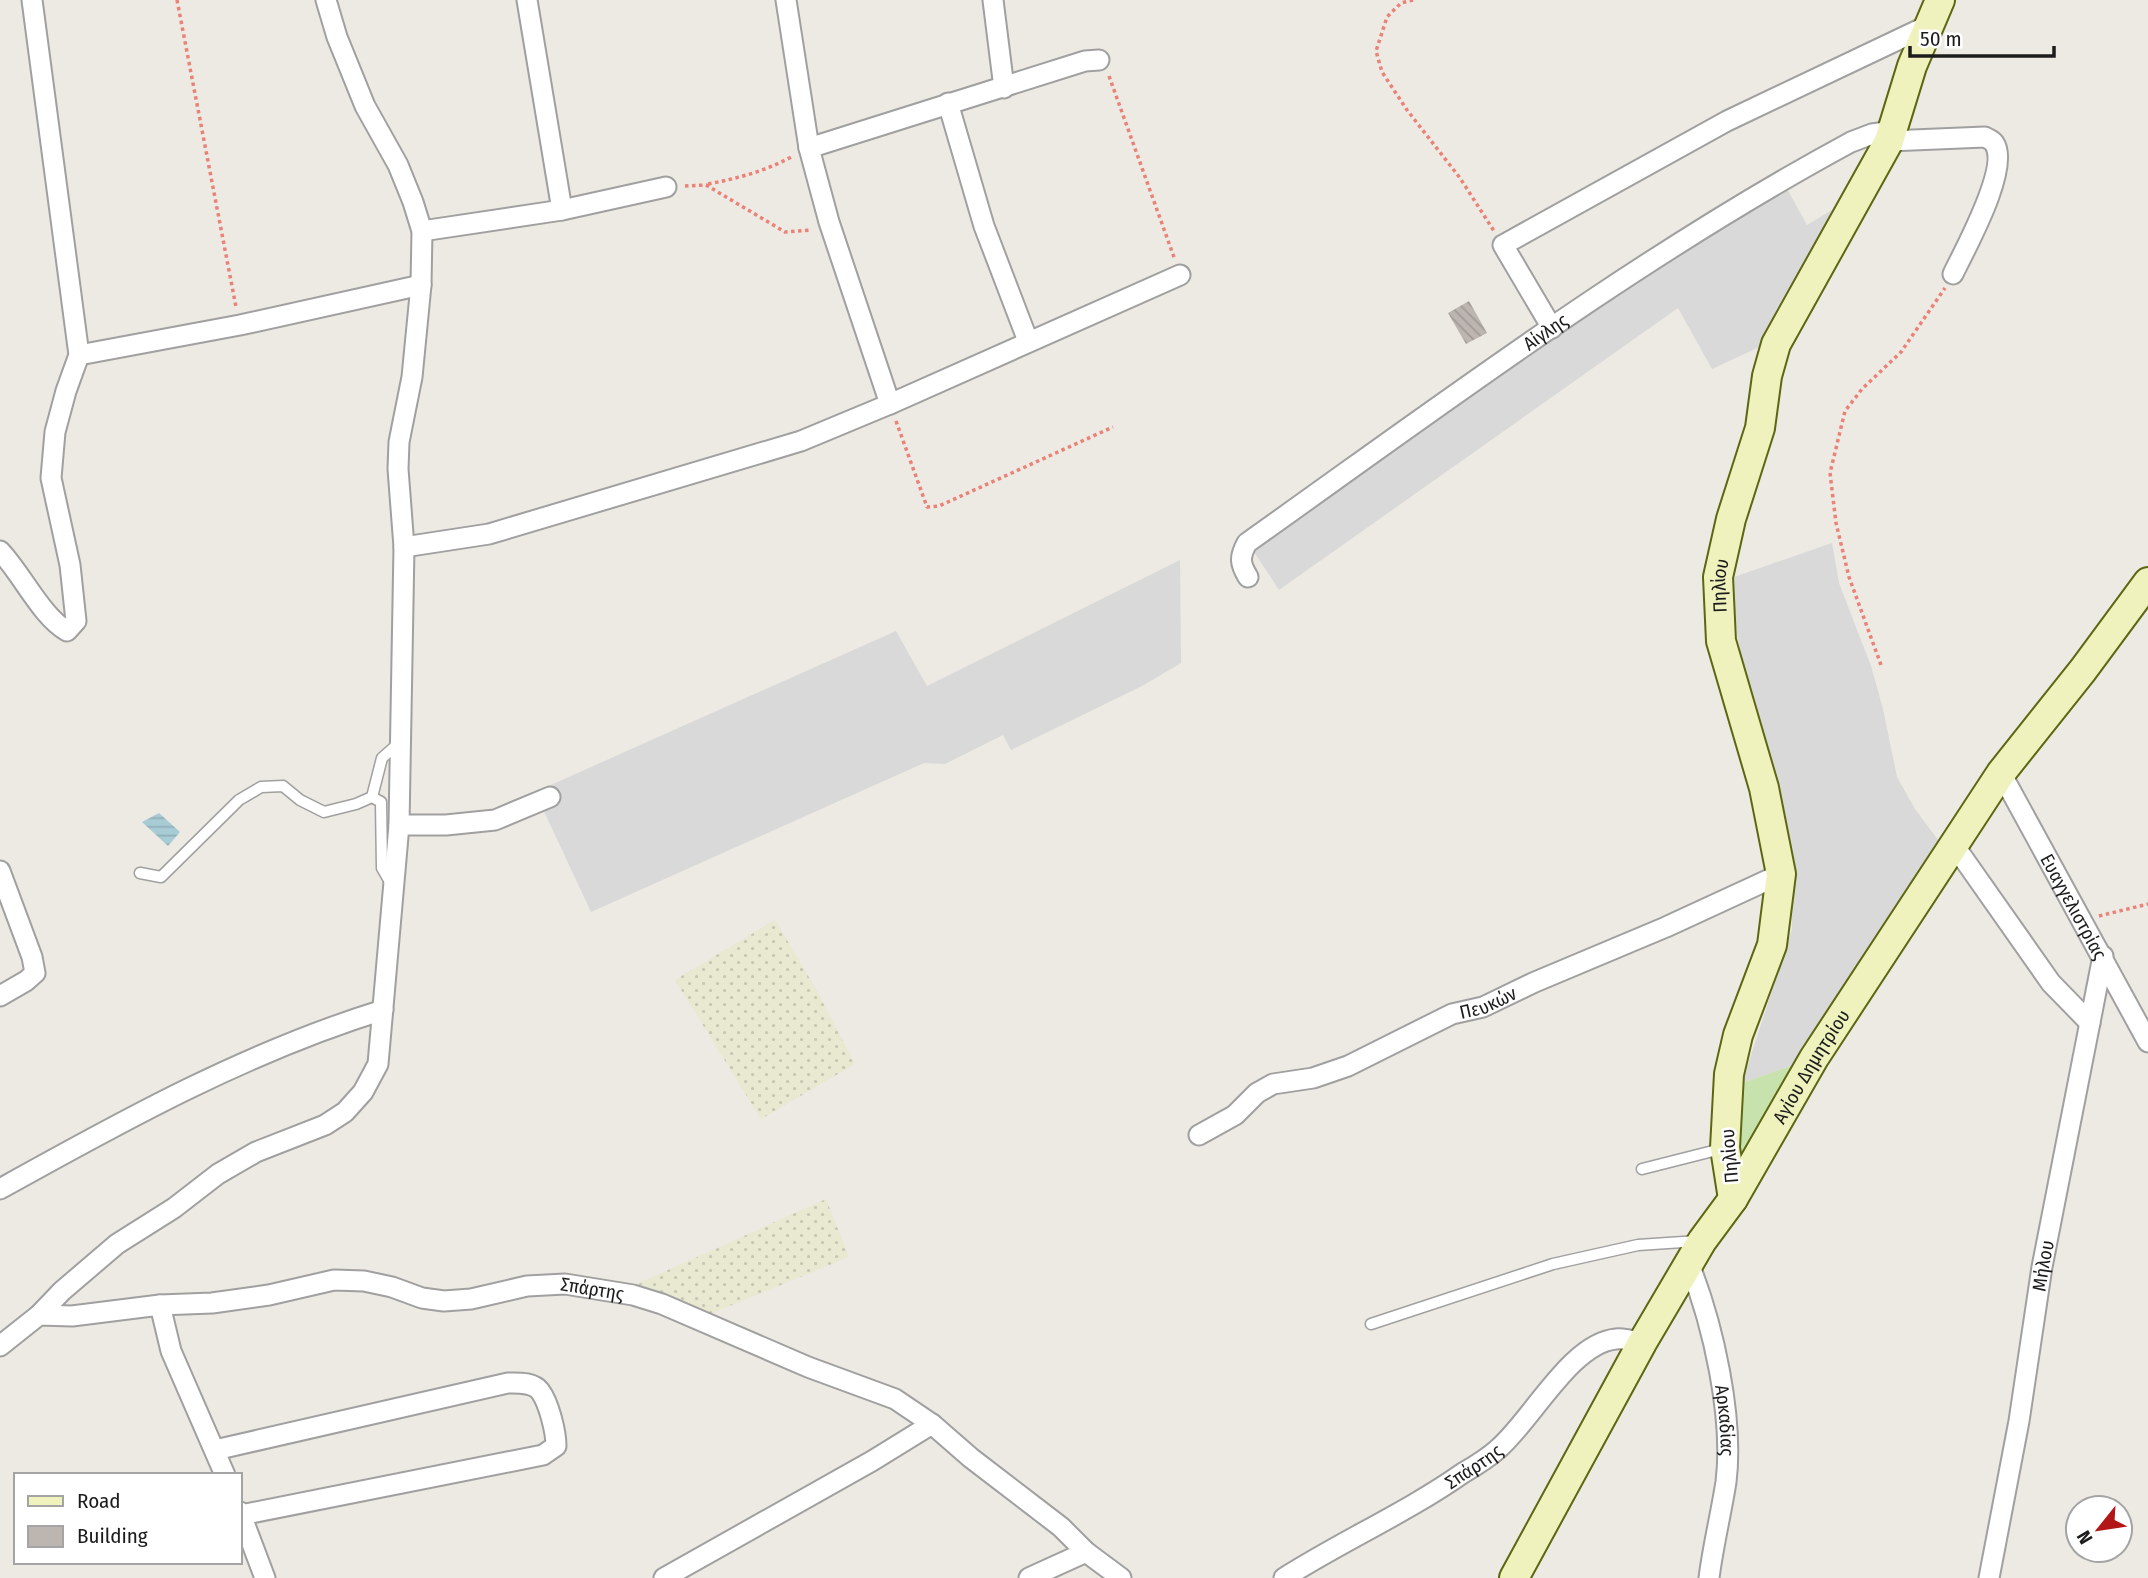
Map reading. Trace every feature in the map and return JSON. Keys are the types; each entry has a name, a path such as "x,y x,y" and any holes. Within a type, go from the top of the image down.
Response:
{"street":[{"path":"0,551 15,567 55,624 66,631 76,621 70,565 51,478 55,432 79,355 32,0"},
{"path":"0,1346 39,1315 62,1291 117,1244 174,1208 218,1174 256,1152 326,1125 345,1112 363,1092 378,1064 399,825 404,547 398,478 399,442 412,377 421,285 422,231 398,165 365,106 337,37 326,0"},
{"path":"527,0 562,210"},
{"path":"786,0 809,148 829,222 890,404"},
{"path":"993,0 1004,88"},
{"path":"1552,328 1503,244 1727,121 1935,12"},
{"name":"Πηλίου","path":"1733,1199 1725,1148 1729,1074 1738,1035 1772,945 1781,874 1764,788 1721,640 1718,577 1731,519 1760,428 1767,376 1776,344 1891,136 1912,66 1935,12"},
{"path":"809,148 1085,61 1099,60"},
{"path":"948,103 984,226 1028,341"},
{"name":"Αίγλης","path":"1248,577 1241,565 1241,553 1247,543 1552,328 1727,212 1851,142 1872,134 1985,137 1994,144 1999,157 1992,193 1953,274"},
{"path":"422,231 562,210 666,187"},
{"path":"404,547 489,534 801,441 1180,275"},
{"path":"79,355 240,325 421,285"},
{"name":"Αγίου Δημητρίου","path":"1514,1578 1642,1343 1696,1253 1733,1199 1814,1058 2001,773 2083,670 2148,582"},
{"name":"Ευαγγελιστρίας","path":"2001,773 2148,1042"},
{"path":"399,825 458,825 495,820 550,797"},
{"path":"1954,845 2052,983 2090,1023"},
{"path":"0,872 32,957 35,973 0,996"},
{"name":"Πευκών","path":"1199,1135 1235,1115 1257,1093 1273,1084 1313,1078 1348,1066 1452,1014 1483,1007 1781,874"},
{"name":"Μήλου","path":"1989,1578 2020,1421 2042,1268 2103,956"},
{"path":"0,1189 118,1123 204,1080 305,1036 383,1010"},
{"name":"Αρκαδίας","path":"1696,1253 1726,1427 1726,1480 1709,1578"},
{"name":"Σπάρτης","path":"39,1315 72,1316 212,1303 334,1280 364,1281 444,1301 471,1299 527,1286 565,1284 633,1295 662,1304 808,1367 895,1399 932,1424 1121,1578"},
{"path":"160,1306 171,1351 224,1473"},
{"name":"Σπάρτης","path":"1284,1578 1383,1524 1499,1449 1574,1362 1592,1346 1617,1339 1642,1343"},
{"path":"215,1450 508,1383 527,1383 540,1391 556,1432 556,1446 543,1455 242,1514"},
{"path":"664,1578 872,1461 932,1424"},
{"path":"242,1519 265,1578"},
{"path":"1029,1578 1086,1552"}],"lane":[{"path":"372,797 382,758 399,743"},
{"path":"141,873 162,877 239,800 261,787 283,786 300,800 324,812 372,797"},
{"path":"372,797 381,802 382,868 393,888"},
{"path":"1642,1169 1725,1148"},
{"path":"1371,1324 1553,1264 1638,1245 1696,1253"}],"path":[{"path":"177,0 240,325"},
{"path":"1413,0 1401,3 1387,17 1376,51 1382,72 1407,110 1461,178 1503,244"},
{"path":"1099,60 1107,70 1180,275"},
{"path":"666,187 706,185 744,177 773,167 809,148"},
{"path":"706,185 785,232 807,232 829,222"},
{"path":"1881,665 1849,577 1836,523 1830,473 1845,411 1862,389 1901,352 1938,302 1953,274"},
{"path":"890,404 927,507 939,506 1113,427"},
{"path":"2081,920 2148,904"}],"shaded area":[{"path":"1786,187 1807,225 1847,201 1766,344 1712,369 1678,308 1279,590 1252,549 1619,294"},
{"path":"1832,543 1839,583 1871,666 1883,709 1897,777 1915,809 1938,840 1799,1063 1742,1083 1792,929 1791,871 1743,669 1735,620 1734,577"},
{"path":"1180,560 1181,663 1142,686 1011,750 1003,735 945,764 924,763 591,912 535,792 896,631 927,686"}],"green space":[{"path":"775,920 816,989 855,1064 761,1119 675,980"},
{"path":"1799,1063 1741,1164 1742,1083"},
{"path":"826,1199 849,1257 705,1316 673,1297 637,1284"}],"water":[{"path":"159,813 180,832 168,846 142,822"}],"building":[{"path":"1469,301 1487,333 1466,344 1448,313"}]}
